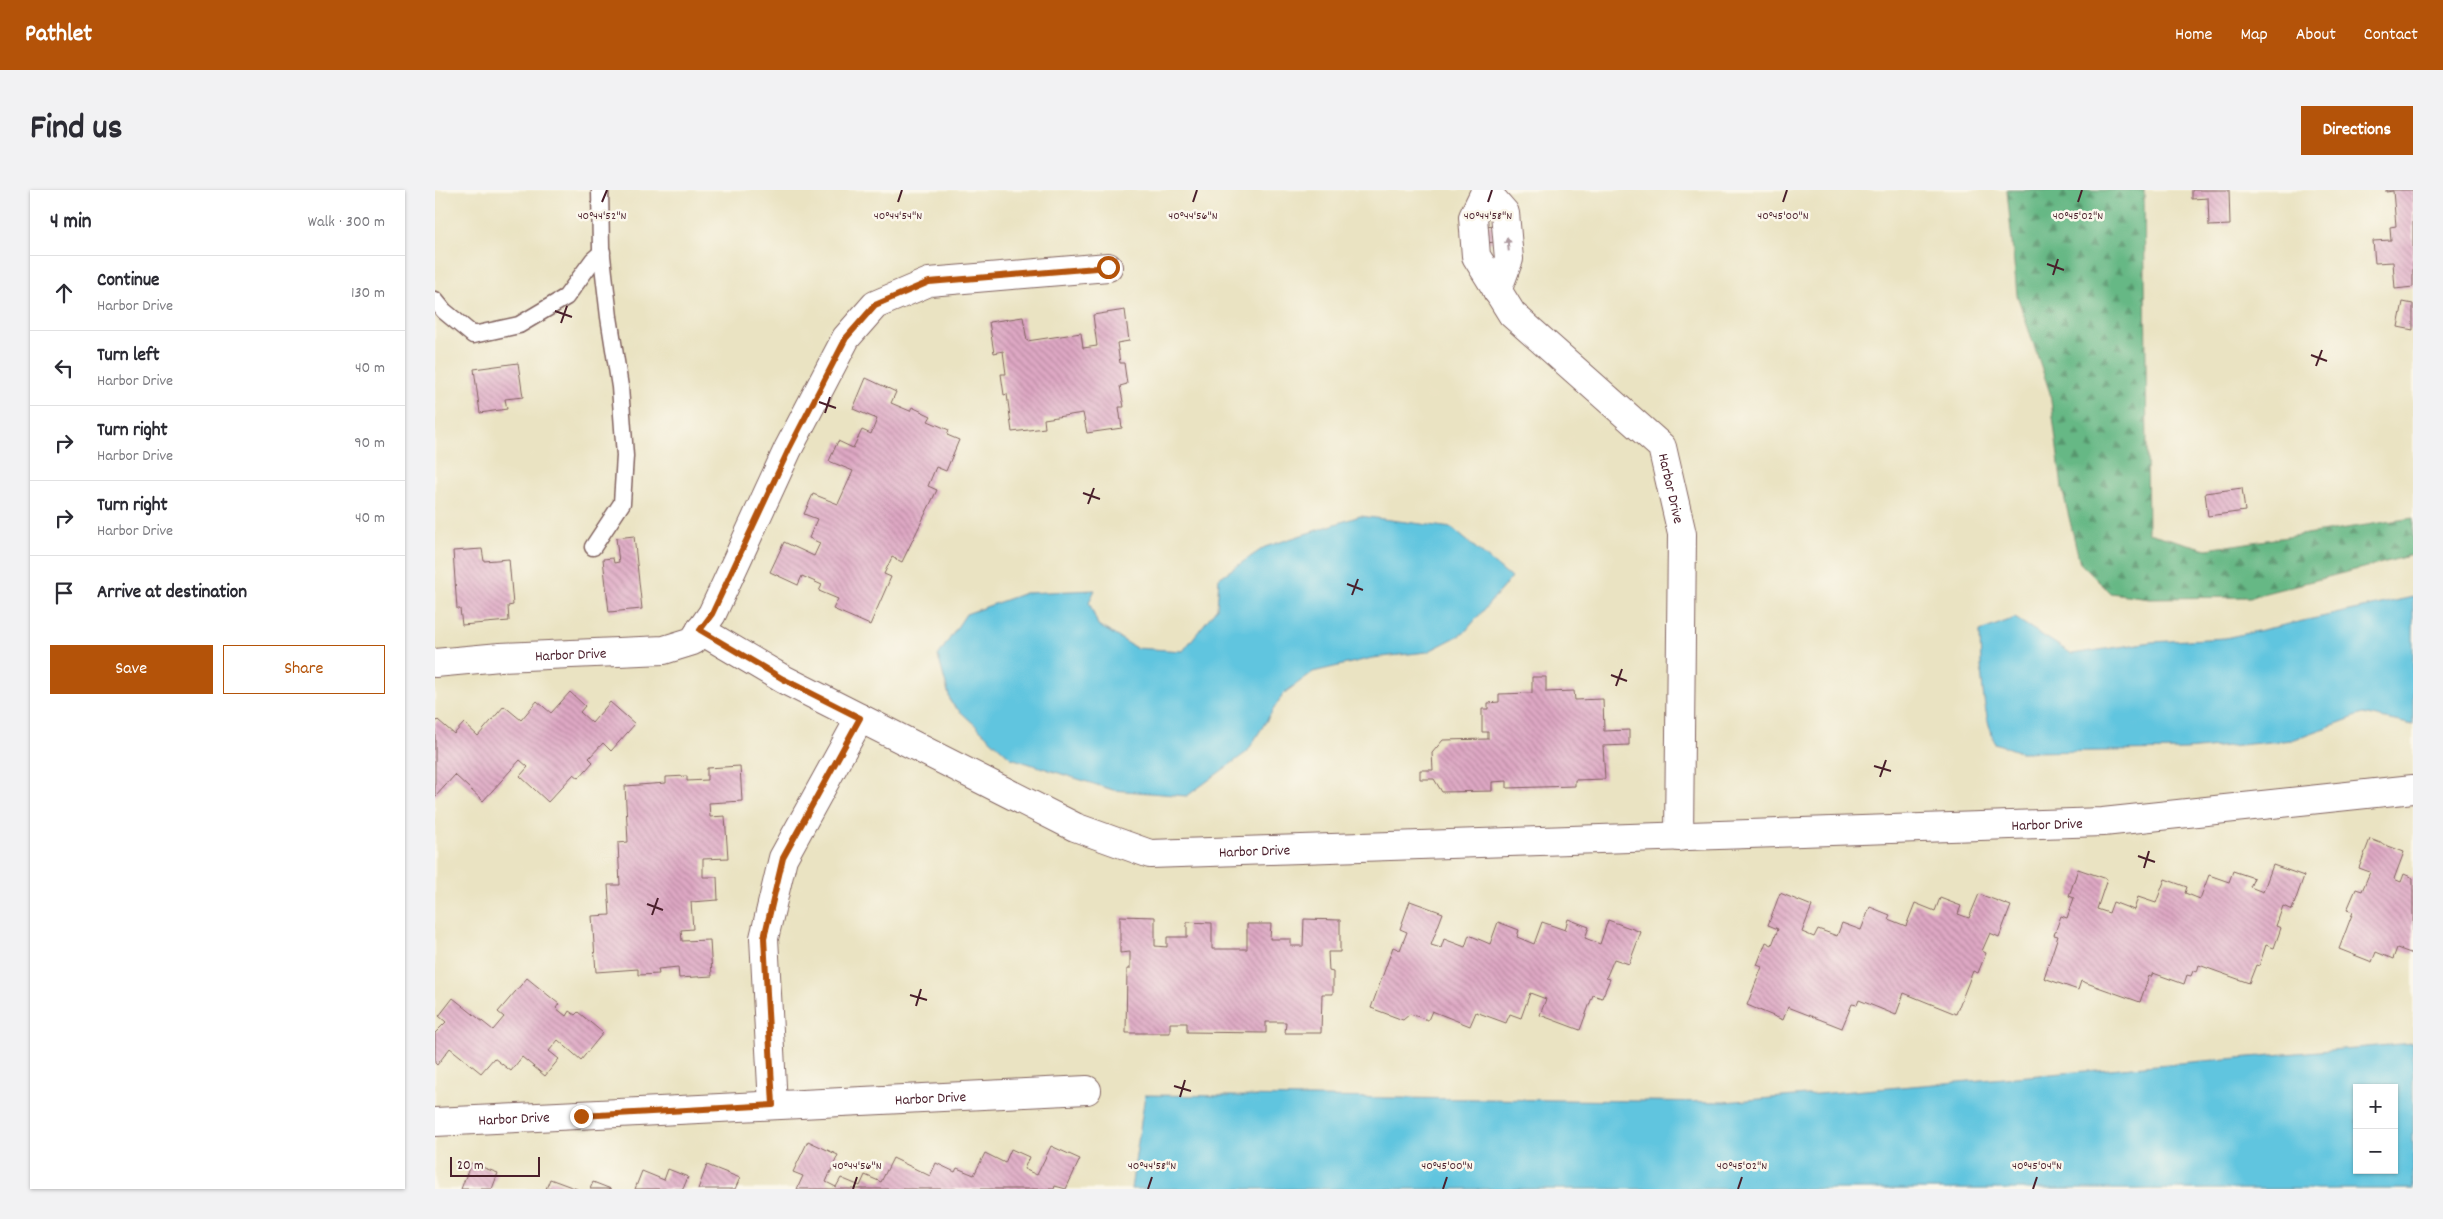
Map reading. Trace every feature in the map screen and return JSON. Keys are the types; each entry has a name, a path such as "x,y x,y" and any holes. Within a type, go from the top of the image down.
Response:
{"street":[{"name":"Harbor Drive","path":"1485,191 1473,217 1476,256 1511,314 1662,447 1681,534 1679,837"},
{"name":"Harbor Drive","path":"435,664 500,658 663,650 693,641 712,614 789,449 846,338 875,305 929,282 1108,267"},
{"name":"Harbor Drive","path":"700,630 783,679 1075,827 1150,854 2103,822 2413,789"},
{"path":"773,1105 764,938 783,858 860,718"},
{"name":"Harbor Drive","path":"435,1122 1087,1090"}],"lane":[{"path":"593,547 622,503 625,456 620,387 609,317 602,252 600,190"},
{"path":"435,300 444,311 473,335 519,325 566,297 593,260 602,252"}],"green space":[{"path":"2007,190 2144,190 2148,533 2207,549 2413,518 2413,555 2250,597 2150,598 2110,593 2080,563 2062,488 2050,393 2017,295"}],"water":[{"path":"1360,516 1452,528 1511,578 1464,633 1427,652 1372,658 1313,672 1283,694 1247,752 1187,796 1113,790 1011,758 951,703 938,656 966,614 1025,593 1095,590 1089,602 1098,625 1136,648 1183,651 1217,608 1219,578 1265,547"},
{"path":"2413,597 2413,725 2363,714 2292,740 2186,750 2020,752 1995,743 1990,730 1984,702 1980,631 2015,618 2072,654 2152,642 2225,638"},
{"path":"2413,1043 2413,1189 1131,1189 1145,1095 1725,1102"}],"building":[{"path":"2192,190 2229,190 2230,225 2209,226 2208,198 2192,199"},
{"path":"2386,190 2413,190 2413,287 2395,289 2393,262 2375,263 2373,241 2391,240 2390,227 2396,226 2393,191 2386,192"},
{"path":"1497,225 1498,242 1482,243 1481,226"},
{"path":"2403,302 2413,304 2413,330 2398,327"},
{"path":"1125,310 1129,341 1117,343 1120,363 1124,363 1127,384 1120,386 1124,407 1119,407 1122,428 1087,433 1083,413 1044,419 1045,428 1012,432 1007,394 1004,395 1001,374 1006,374 1003,351 994,353 989,322 1023,317 1027,341 1081,333 1083,348 1097,346 1093,315"},
{"path":"518,363 523,397 505,399 507,409 480,413 474,369"},
{"path":"866,378 896,392 891,403 910,411 912,407 931,416 928,421 949,430 947,435 959,440 946,471 936,467 928,486 937,490 902,562 892,557 884,574 891,577 870,625 833,609 838,599 819,591 822,585 802,576 798,585 770,572 784,542 814,556 820,543 809,538 817,519 804,514 813,494 838,504 853,471 829,461 838,441 853,448 862,430 871,434 877,419 853,409"},
{"path":"2242,488 2245,511 2208,516 2205,493"},
{"path":"634,536 642,609 609,612 603,559 613,558 614,563 619,562 616,538"},
{"path":"482,549 484,561 509,559 513,605 508,606 509,621 462,625 460,609 457,609 453,551"},
{"path":"1532,677 1546,677 1546,692 1574,691 1575,700 1603,699 1604,731 1629,730 1629,745 1603,746 1605,779 1575,780 1575,786 1507,788 1507,781 1492,782 1492,791 1442,792 1434,779 1420,779 1420,770 1433,770 1432,753 1443,740 1488,739 1488,732 1482,732 1482,709 1488,709 1488,703 1499,702 1499,694 1532,693"},
{"path":"570,692 585,706 580,712 592,723 610,702 635,724 611,751 603,743 589,758 593,762 579,778 574,774 548,802 520,776 528,767 520,760 483,801 455,775 435,797 435,723 438,720 454,734 464,723 478,736 504,706 521,720 537,701 551,713"},
{"path":"740,766 742,801 709,803 710,817 725,816 728,858 703,859 703,877 717,877 718,900 691,902 693,929 681,930 682,941 710,940 712,976 679,978 678,967 658,969 659,974 638,975 638,969 596,972 592,916 610,915 608,885 620,885 618,843 628,842 625,786 666,783 666,777 687,776 687,781 707,780 707,768"},
{"path":"2370,839 2404,852 2394,879 2401,882 2404,874 2413,878 2413,954 2397,948 2393,959 2376,952 2372,962 2339,949 2353,912 2347,910 2356,889 2362,891 2370,872 2359,868"},
{"path":"2273,865 2304,876 2292,910 2283,906 2276,926 2281,928 2274,948 2266,945 2259,966 2256,965 2249,983 2199,965 2197,972 2193,971 2191,976 2187,975 2184,984 2153,973 2151,977 2149,976 2140,1002 2081,981 2078,990 2044,978 2058,936 2054,935 2061,916 2067,918 2074,898 2069,896 2078,869 2107,879 2097,909 2109,913 2113,902 2134,910 2138,897 2156,903 2165,879 2187,887 2185,893 2200,899 2209,875 2229,882 2233,871 2254,878 2250,887 2263,892"},
{"path":"1780,893 1812,906 1802,932 1814,937 1818,929 1837,936 1842,923 1861,930 1870,907 1890,915 1888,919 1906,926 1915,903 1935,911 1940,898 1961,906 1958,914 1969,918 1979,894 2011,906 1999,937 1990,933 1982,951 1986,953 1978,973 1973,971 1956,1014 1904,993 1896,1015 1859,1000 1857,1005 1852,1004 1842,1028 1788,1007 1783,1020 1747,1005 1762,967 1757,965 1766,942 1772,945 1778,929 1768,925"},
{"path":"1410,901 1443,913 1431,945 1441,948 1444,939 1465,947 1469,935 1490,944 1498,922 1519,930 1517,937 1534,944 1542,922 1565,930 1568,919 1589,927 1585,938 1600,944 1608,920 1641,932 1629,964 1614,959 1606,978 1610,979 1602,998 1593,995 1580,1030 1540,1015 1546,999 1530,993 1521,1018 1510,1014 1506,1023 1476,1012 1470,1026 1432,1011 1428,1020 1410,1014 1403,1020 1371,1008 1393,947 1400,950 1407,932 1400,929"},
{"path":"1120,916 1155,917 1155,946 1167,947 1167,937 1187,937 1187,922 1212,923 1212,949 1247,949 1247,924 1271,924 1270,939 1291,939 1291,946 1303,946 1304,919 1340,920 1340,952 1328,952 1329,971 1333,972 1333,994 1322,994 1321,1033 1285,1033 1286,1022 1266,1022 1266,1033 1187,1032 1187,1023 1170,1023 1170,1033 1126,1033 1127,969 1130,969 1130,952 1120,953"},
{"path":"527,978 559,1004 556,1008 566,1016 569,1011 575,1015 578,1012 603,1033 581,1060 558,1040 549,1051 559,1059 545,1076 522,1057 511,1071 494,1058 481,1073 450,1048 437,1065 435,1063 435,1033 446,1022 439,1016 453,998 493,1030 504,1017 498,1012"},
{"path":"808,1141 838,1155 826,1182 836,1187 841,1178 860,1186 865,1175 881,1182 893,1158 930,1176 936,1163 955,1172 957,1168 974,1175 985,1153 1005,1163 1011,1149 1029,1157 1024,1169 1037,1175 1051,1146 1080,1159 1066,1189 1055,1186 1054,1189 797,1189 803,1176 793,1172"},
{"path":"471,1163 498,1173 492,1189 461,1189"},
{"path":"707,1165 740,1178 735,1189 698,1189"},
{"path":"668,1169 688,1177 683,1189 635,1189 642,1171 664,1180"},
{"path":"550,1179 577,1189 546,1189"},
{"path":"593,1182 611,1189 590,1189"}],"route":[{"path":"581,1116 773,1105 764,938 783,858 860,718 783,679 700,630 712,614 789,449 846,338 875,305 929,282 1108,267"}]}
